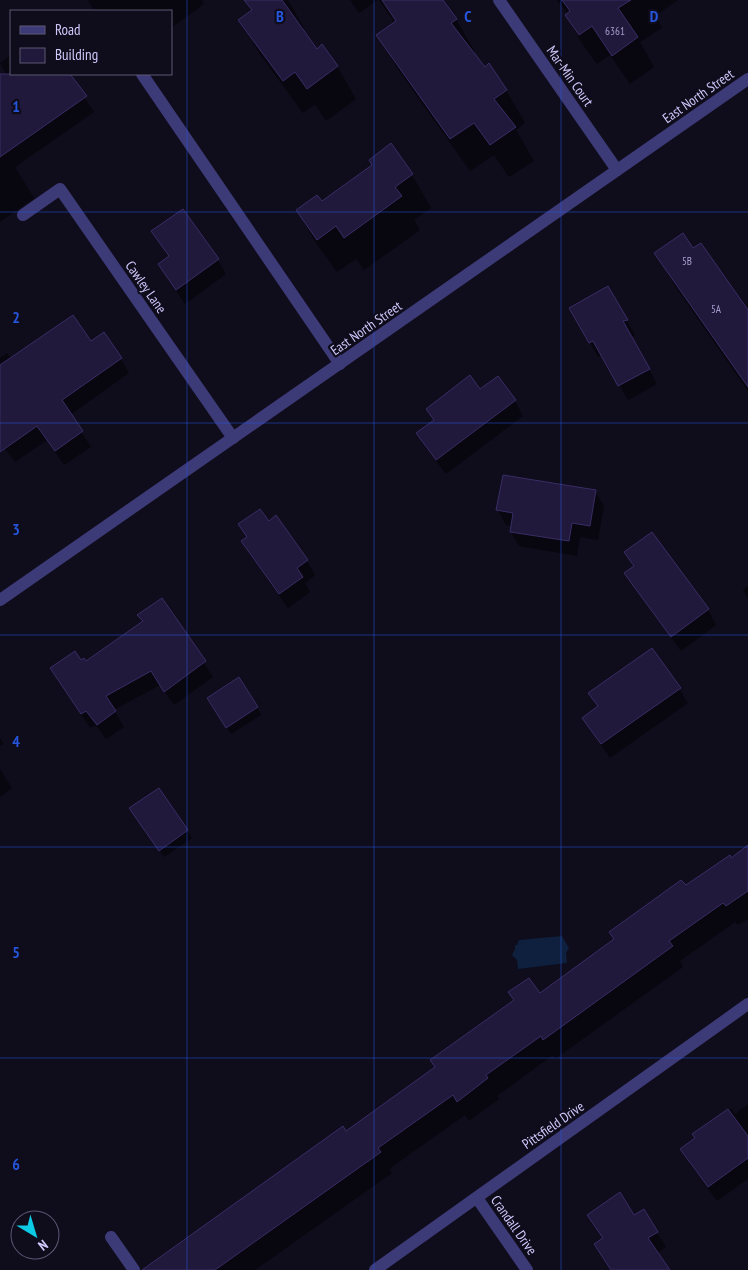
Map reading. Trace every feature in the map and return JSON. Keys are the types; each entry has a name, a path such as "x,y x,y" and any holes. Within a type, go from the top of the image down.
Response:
{"street":[{"name":"Mar-Min Court","path":"499,0 617,170"},
{"path":"143,75 340,364"},
{"name":"East North Street","path":"0,600 748,79"},
{"name":"Cawley Lane","path":"24,214 60,189 233,438"},
{"name":"Pittsfield Drive","path":"375,1270 748,1004"},
{"name":"Crandall Drive","path":"476,1198 528,1270"},
{"path":"111,1237 134,1270"}],"water":[{"path":"562,936 569,948 566,953 567,963 518,969 517,960 512,955 515,945 517,945 519,940"}],"building":[{"path":"244,0 282,0 317,49 322,44 338,66 307,89 295,72 283,81 238,20 252,10"},
{"path":"382,0 443,0 457,19 451,23 485,67 489,63 507,90 494,99 516,127 490,145 474,123 450,139 376,35 396,21"},
{"path":"562,0 631,0 618,8 638,37 612,56 592,26 579,35 565,15 570,11"},
{"path":"0,74 71,75 87,96 0,157"},
{"path":"391,143 413,174 395,187 402,196 344,238 336,226 317,240 296,210 317,195 322,201 372,165 369,160"},
{"path":"183,209 219,259 176,290 158,264 169,256 151,231"},
{"path":"683,233 693,248 701,243 748,310 748,387 654,253"},
{"path":"608,286 628,320 623,321 650,369 618,386 593,341 589,343 569,308"},
{"path":"73,315 91,341 104,332 122,358 62,400 83,431 55,451 37,426 0,452 0,365"},
{"path":"470,375 480,389 498,376 516,400 436,460 416,433 434,420 426,409"},
{"path":"503,475 596,490 590,526 572,523 569,541 510,532 513,513 496,510"},
{"path":"260,509 269,521 276,515 308,560 297,568 303,577 279,594 241,541 247,537 238,524"},
{"path":"652,532 709,609 671,637 624,573 634,566 624,552"},
{"path":"162,598 206,661 164,692 151,671 106,696 116,711 97,725 86,711 81,714 50,668 75,651 81,660 84,658 86,661 143,621 137,615"},
{"path":"652,648 681,688 601,744 582,718 598,706 588,693"},
{"path":"239,677 258,707 226,728 207,698"},
{"path":"159,788 188,830 159,851 129,808"},
{"path":"748,845 748,891 726,906 723,903 669,941 673,946 543,1040 541,1036 486,1075 488,1078 457,1102 453,1095 378,1148 381,1152 215,1270 142,1270 343,1126 346,1131 435,1067 430,1060 514,1000 508,992 529,978 540,993 614,939 609,932 681,880 686,885 730,855 731,858"},
{"path":"728,1109 748,1136 748,1158 708,1187 680,1149 695,1138 692,1134"},
{"path":"620,1192 634,1215 644,1209 658,1232 648,1238 670,1270 611,1270 594,1244 603,1238 587,1215"}]}
